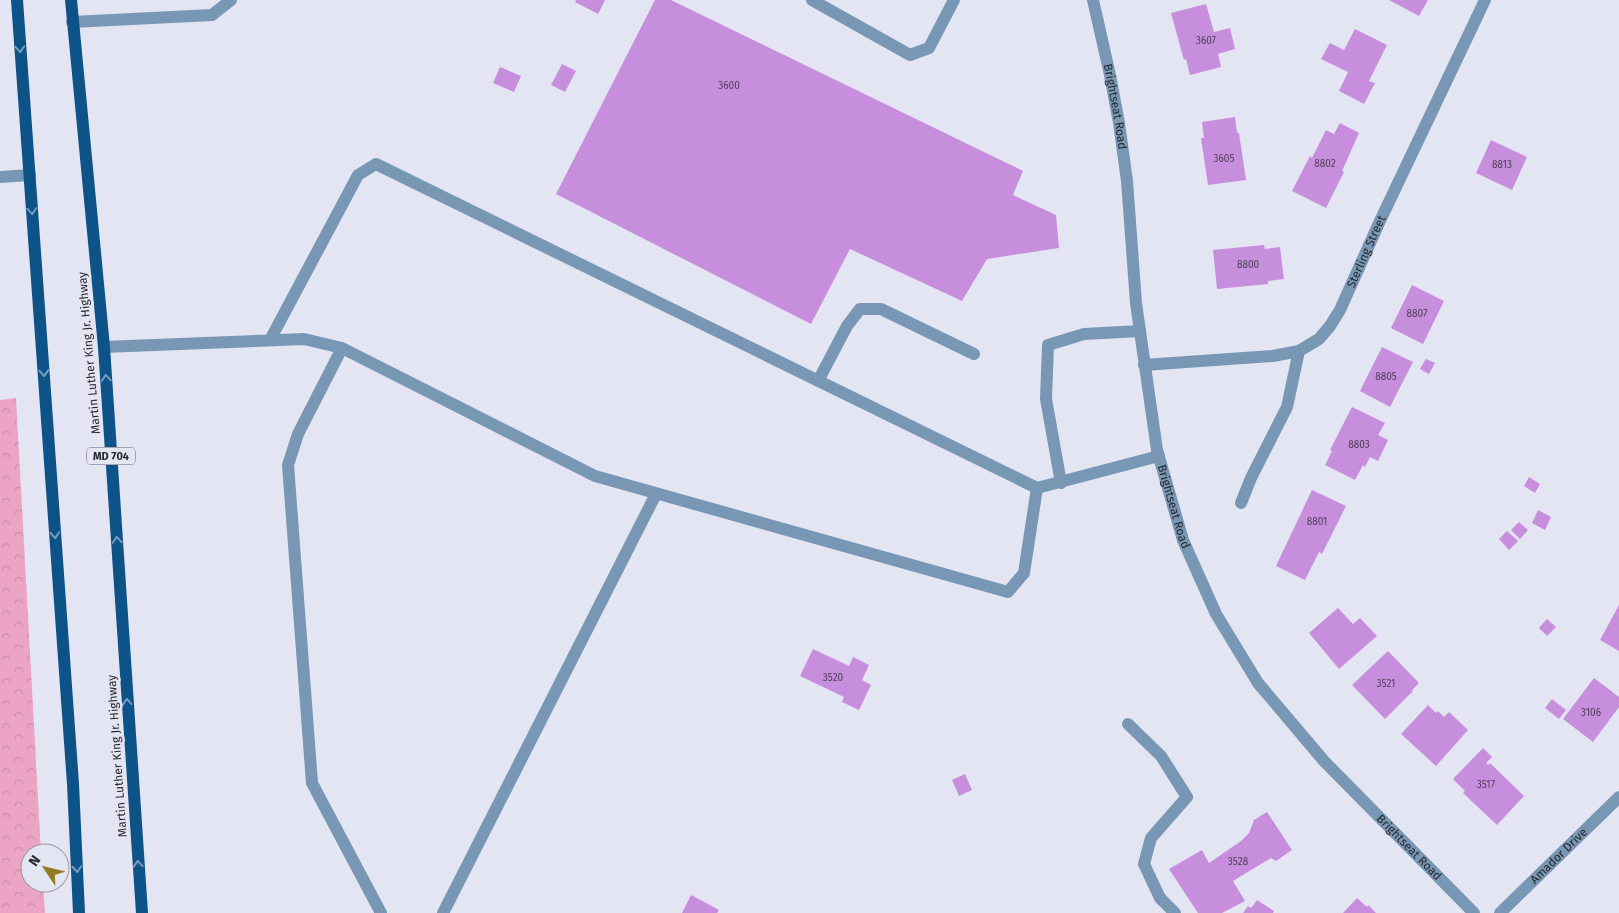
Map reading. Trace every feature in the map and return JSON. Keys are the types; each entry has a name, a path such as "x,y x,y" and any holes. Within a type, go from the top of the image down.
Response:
{"main road":[{"path":"17,0 73,784 79,913"},
{"name":"Martin Luther King Jr. Highway","path":"71,0 104,347 142,913"}],"street":[{"path":"72,22 212,15 231,0"},
{"path":"812,0 910,55 929,48 954,0"},
{"name":"Brightseat Road","path":"1093,0 1120,123 1127,181 1136,302 1159,456 1183,540 1198,576 1216,614 1258,683 1324,761 1474,913"},
{"name":"Sterling Street","path":"1144,365 1273,356 1299,351 1320,339 1340,310 1379,223 1485,0"},
{"path":"270,340 358,175 376,164 1037,488 1159,456"},
{"path":"0,177 30,175"},
{"path":"818,381 847,326 860,309 881,309 974,354"},
{"path":"1061,483 1046,399 1048,345 1084,334 1140,331"},
{"path":"104,347 304,339 342,348 595,476 1008,592 1024,573 1037,488"},
{"path":"342,348 298,434 288,465 312,783 381,913"},
{"path":"1241,503 1251,478 1287,407 1299,351"},
{"path":"443,913 656,494"},
{"path":"1128,724 1161,756 1187,797 1151,838 1144,864 1160,898 1175,913"},
{"name":"Amador Drive","path":"1500,913 1619,797"}],"green space":[{"path":"16,398 40,843 20,843 20,893 44,893 45,913 0,913 0,400"}],"building":[{"path":"576,0 605,0 598,14 575,2"},
{"path":"655,0 671,0 1023,171 1013,195 1056,215 1059,248 987,259 962,301 850,249 811,324 556,194"},
{"path":"1389,0 1428,0 1419,16"},
{"path":"1206,4 1214,32 1230,28 1235,49 1218,54 1221,67 1190,75 1171,13"},
{"path":"1355,29 1387,45 1369,81 1375,83 1364,104 1339,91 1348,72 1321,59 1330,43 1344,50"},
{"path":"562,64 576,71 565,92 551,85"},
{"path":"500,67 521,76 514,92 493,83"},
{"path":"1235,117 1246,180 1208,185 1201,138 1204,138 1202,122"},
{"path":"1340,123 1359,133 1342,171 1344,172 1326,208 1292,191 1326,130 1334,134"},
{"path":"1491,140 1527,157 1512,190 1476,173"},
{"path":"1264,245 1265,249 1280,247 1284,279 1268,281 1268,284 1217,289 1213,250"},
{"path":"1412,285 1444,301 1423,344 1391,328"},
{"path":"1382,347 1413,362 1390,407 1360,391"},
{"path":"1426,359 1435,363 1429,374 1420,369"},
{"path":"1352,407 1385,423 1378,435 1388,440 1378,461 1370,457 1355,480 1325,465 1332,451 1330,450"},
{"path":"1529,477 1540,484 1535,493 1524,486"},
{"path":"1312,490 1346,506 1322,554 1319,552 1305,580 1276,566"},
{"path":"1538,510 1551,517 1545,530 1532,523"},
{"path":"1519,522 1528,530 1520,539 1511,530"},
{"path":"1507,531 1518,541 1509,550 1499,539"},
{"path":"1619,605 1619,651 1600,640"},
{"path":"1338,608 1353,624 1360,618 1377,636 1339,669 1309,633"},
{"path":"1547,619 1556,627 1547,636 1539,628"},
{"path":"813,649 849,666 853,657 869,665 862,680 871,685 859,710 842,702 844,697 800,676"},
{"path":"1388,651 1419,683 1385,719 1352,685"},
{"path":"1594,678 1619,697 1619,707 1593,742 1563,719"},
{"path":"1552,699 1566,710 1559,719 1545,708"},
{"path":"1428,705 1436,713 1438,711 1444,717 1449,712 1468,730 1436,766 1401,734"},
{"path":"1483,748 1492,757 1486,763 1488,765 1490,763 1524,796 1497,825 1463,793 1465,791 1453,779"},
{"path":"965,774 972,790 959,796 952,780"},
{"path":"1267,812 1292,850 1276,861 1271,858 1233,881 1245,901 1222,913 1198,913 1169,869 1202,850 1209,863 1241,841 1249,833 1254,820"},
{"path":"691,895 719,910 717,913 682,913"},
{"path":"1357,898 1367,907 1368,905 1376,913 1343,913"},
{"path":"1257,900 1274,911 1273,913 1243,913 1248,906 1251,908"}]}
